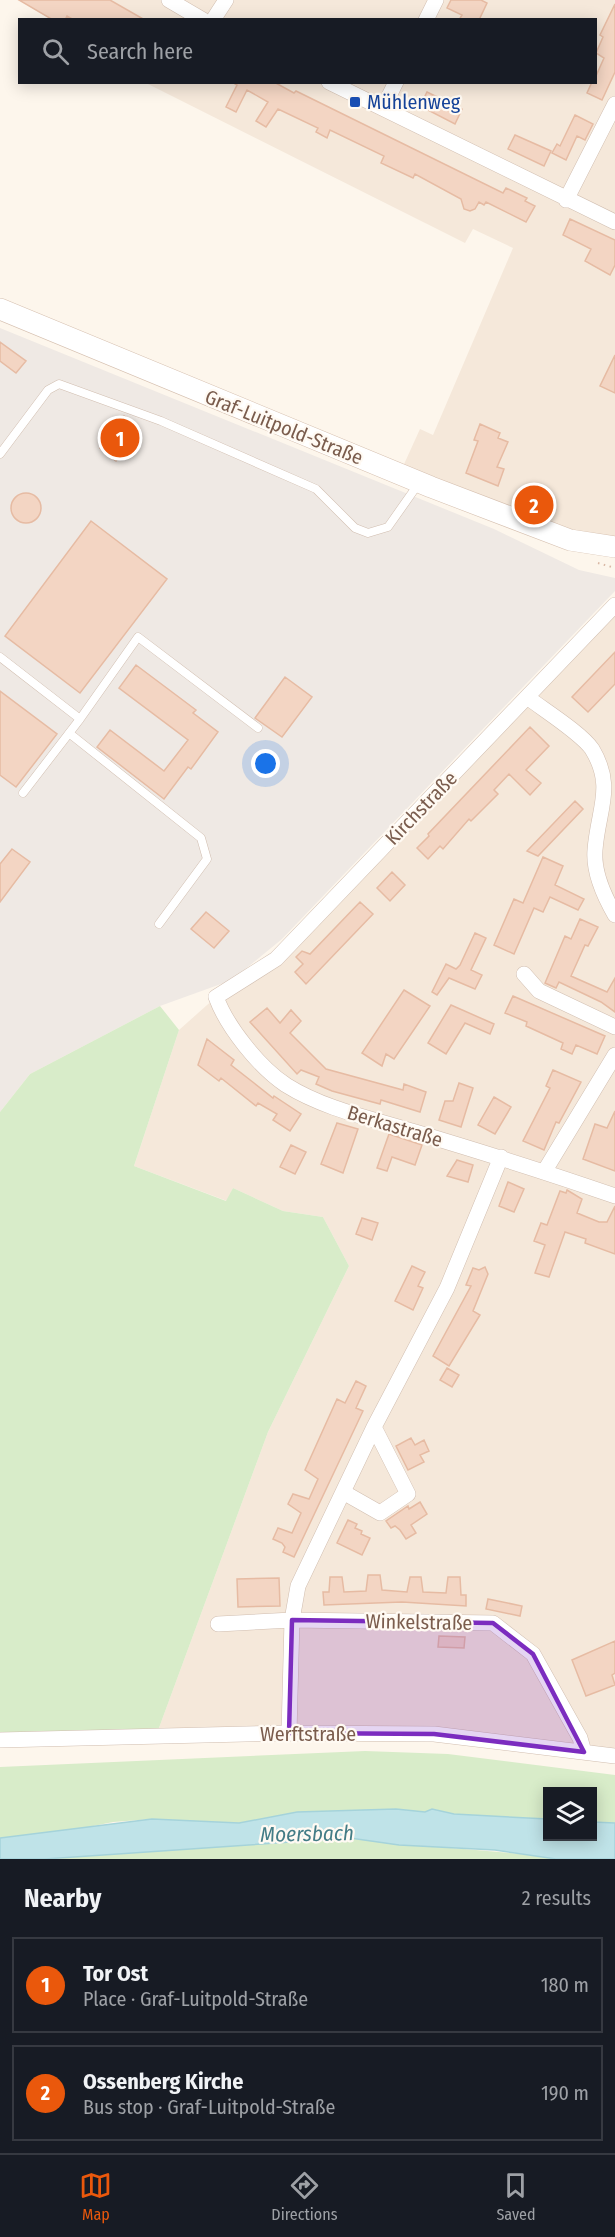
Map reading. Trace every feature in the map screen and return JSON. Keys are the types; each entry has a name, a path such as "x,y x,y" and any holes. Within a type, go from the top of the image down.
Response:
{"street":[{"path":"169,0 200,18"},
{"path":"214,18 226,0"},
{"path":"427,18 436,0"},
{"path":"333,84 615,222"},
{"path":"383,108 395,84"},
{"path":"566,200 615,104"},
{"name":"Graf-Luitpold-Straße","path":"0,309 420,482 570,540 615,546"},
{"name":"Graf-Luitpold-Straße","path":"570,540 587,552 615,560"},
{"name":"Kirchstraße","path":"216,997 276,959 615,605"},
{"path":"527,697 591,747 604,770 612,796 601,813 594,852 601,890 615,915"},
{"path":"524,974 539,991 615,1027"},
{"name":"Berkastraße","path":"216,997 224,1018 247,1047 286,1085 334,1107 501,1157 615,1196"},
{"path":"544,1172 615,1055"},
{"path":"288,1733 292,1620 298,1586 374,1427 447,1288 501,1157"},
{"path":"343,1492 380,1513 408,1494 374,1427"},
{"name":"Winkelstraße","path":"218,1624 292,1620 493,1623 533,1654 580,1738 584,1752"},
{"name":"Werftstraße","path":"0,1740 288,1733 434,1734 615,1756"}],"lane":[{"path":"0,454 48,390 59,384 160,421 316,489 355,528 368,533 388,527 420,482"},
{"path":"23,793 80,719 138,637 258,728"},
{"path":"0,657 80,719"},
{"path":"69,733 201,838 207,859 159,924"}],"highlighted area":[{"path":"292,1620 493,1623 533,1654 584,1752 434,1734 289,1733"}],"shaded area":[{"path":"76,0 615,0 615,547 400,473 420,429 433,435 513,248 473,229 465,243 148,84 597,84 597,18 66,18"},
{"path":"0,328 494,529 579,570 615,578 615,591 282,939 232,980 160,1006 30,1074 0,1112"},
{"path":"615,605 615,1756 509,1742 156,1736 268,1432 349,1266 323,1217 283,1211 233,1188 227,1201 134,1166 179,1030 216,997 276,959"}],"green space":[{"path":"160,1006 179,1030 134,1166 226,1201 233,1188 283,1211 323,1217 349,1266 268,1432 156,1736 0,1740 0,1112 30,1074"},
{"path":"365,1751 448,1754 615,1775 615,1823 597,1822 597,1787 543,1787 543,1819 454,1814 433,1809 425,1812 396,1809 297,1812 239,1823 152,1819 113,1822 53,1834 0,1838 0,1767"},
{"path":"350,1838 556,1859 45,1859"}],"water":[{"name":"Moersbach","path":"396,1809 425,1812 432,1809 454,1814 543,1819 543,1841 597,1841 597,1822 615,1823 615,1859 556,1859 495,1850 399,1845 350,1838 45,1859 0,1859 0,1838 152,1819 239,1823 297,1812"}],"building":[{"path":"19,0 110,0 142,18 70,18 67,16 66,18 50,18"},
{"path":"451,0 481,0 487,3 480,18 460,18 462,15 447,8"},
{"path":"615,4 615,72 602,100 587,93 591,84 597,84 597,74 604,58 597,54 603,37 600,35"},
{"path":"235,84 278,84 294,93 296,91 503,193 506,188 527,198 525,201 535,206 526,222 486,202 484,205 479,202 475,209 470,211 464,209 461,199 415,174 413,178 381,163 384,156 330,130 327,138 316,132 318,128 278,109 266,127 256,121 268,102 247,90 236,112 226,107 237,85"},
{"path":"427,92 462,109 455,124 420,106"},
{"path":"575,115 593,124 585,140 577,136 566,160 552,153 557,144 560,146"},
{"path":"515,135 551,151 544,166 508,149"},
{"path":"570,219 615,240 615,265 610,275 585,261 591,249 563,235"},
{"path":"0,342 26,361 16,373 0,361"},
{"path":"615,355 615,393 600,386"},
{"path":"124,416 140,429 116,461 100,448"},
{"path":"480,424 500,433 498,438 508,442 497,467 504,469 498,486 466,473 478,441 474,440"},
{"path":"26,493 37,497 41,508 37,519 26,523 15,519 11,508 15,497"},
{"path":"91,521 167,579 80,693 5,636"},
{"path":"615,652 615,684 588,712 572,697"},
{"path":"136,665 196,710 193,713 218,732 191,769 188,767 164,799 97,747 110,730 164,771 188,740 119,688"},
{"path":"285,677 312,697 282,737 255,718"},
{"path":"0,691 57,734 16,787 0,775"},
{"path":"530,727 549,746 526,770 541,783 530,795 509,774 494,790 498,794 471,821 469,819 443,849 440,846 428,859 417,848"},
{"path":"575,801 583,809 538,856 527,851"},
{"path":"12,849 30,862 0,902 0,864"},
{"path":"543,857 563,866 555,885 584,899 578,910 550,897 543,912 534,908 514,954 494,945 514,899 523,903"},
{"path":"392,872 405,885 390,901 377,888"},
{"path":"360,902 373,914 306,984 295,972 303,964 296,957 302,951 310,954"},
{"path":"206,912 229,931 214,948 191,929"},
{"path":"580,919 598,927 588,946 585,945 571,976 607,992 615,978 615,1012 601,1002 559,982 556,988 545,983 565,936 571,939"},
{"path":"475,933 486,938 471,970 482,975 475,989 449,978 437,995 432,992 446,964 456,969 460,965"},
{"path":"404,990 430,1006 394,1059 386,1054 382,1066 362,1053"},
{"path":"513,996 605,1036 597,1054 576,1045 572,1054 561,1049 563,1043 526,1026 527,1022 505,1013"},
{"path":"451,1005 494,1024 490,1034 465,1023 446,1054 428,1043"},
{"path":"267,1008 280,1023 291,1010 301,1021 290,1033 326,1069 403,1090 404,1084 426,1092 420,1112 381,1100 380,1104 332,1091 316,1084 319,1077 301,1070 297,1074 250,1022"},
{"path":"207,1039 234,1060 231,1065 273,1098 274,1096 301,1114 290,1131 273,1120 277,1114 258,1103 256,1106 221,1078 219,1081 198,1065"},
{"path":"553,1070 581,1082 559,1123 556,1122 544,1150 523,1141 550,1088 546,1086"},
{"path":"459,1083 473,1088 461,1127 439,1120 445,1101 453,1101"},
{"path":"494,1097 511,1107 495,1134 478,1125"},
{"path":"615,1111 615,1171 583,1159 595,1124 607,1128"},
{"path":"337,1123 358,1129 343,1173 321,1164"},
{"path":"389,1134 422,1145 415,1165 392,1157 387,1171 377,1168"},
{"path":"291,1145 306,1152 295,1174 280,1167"},
{"path":"457,1160 473,1165 468,1182 447,1176"},
{"path":"508,1182 524,1189 514,1212 499,1206"},
{"path":"567,1190 582,1199 577,1213 599,1222 607,1222 615,1206 615,1254 585,1243 586,1239 565,1232 549,1277 535,1273 545,1245 534,1241 541,1223 547,1225 560,1191 566,1193"},
{"path":"362,1218 378,1223 372,1240 356,1234"},
{"path":"412,1266 425,1272 418,1286 423,1288 413,1310 395,1301"},
{"path":"485,1267 488,1274 473,1311 480,1315 449,1366 433,1356 471,1286 466,1285 473,1268 479,1270"},
{"path":"447,1368 459,1375 452,1387 440,1380"},
{"path":"356,1381 366,1386 356,1408 363,1411 294,1557 283,1552 285,1547 282,1543 273,1539 278,1528 292,1533 301,1513 288,1504 293,1494 309,1499 318,1479 305,1470 337,1399 345,1403"},
{"path":"411,1438 415,1445 424,1440 429,1451 420,1455 424,1462 408,1470 396,1446"},
{"path":"420,1502 427,1514 411,1525 416,1533 406,1539 400,1530 395,1526 391,1528 386,1521 408,1506 409,1509"},
{"path":"348,1520 357,1524 355,1528 362,1531 361,1534 370,1538 362,1555 337,1543"},
{"path":"368,1575 380,1575 382,1590 407,1592 410,1577 421,1577 423,1592 446,1593 448,1577 460,1577 461,1595 466,1595 466,1606 402,1602 324,1605 323,1592 329,1592 330,1577 342,1577 344,1592 366,1591"},
{"path":"279,1578 280,1606 238,1607 237,1579"},
{"path":"488,1599 522,1606 520,1616 486,1609"},
{"path":"439,1636 465,1637 464,1648 438,1647"},
{"path":"615,1641 615,1673 612,1675 615,1685 586,1696 572,1660"}],"place":[{"name":"Mühlenweg","path":"355,102"},
{"name":"Tor Ost","path":"120,438"},
{"name":"Ossenberg Kirche","path":"534,505"}]}
